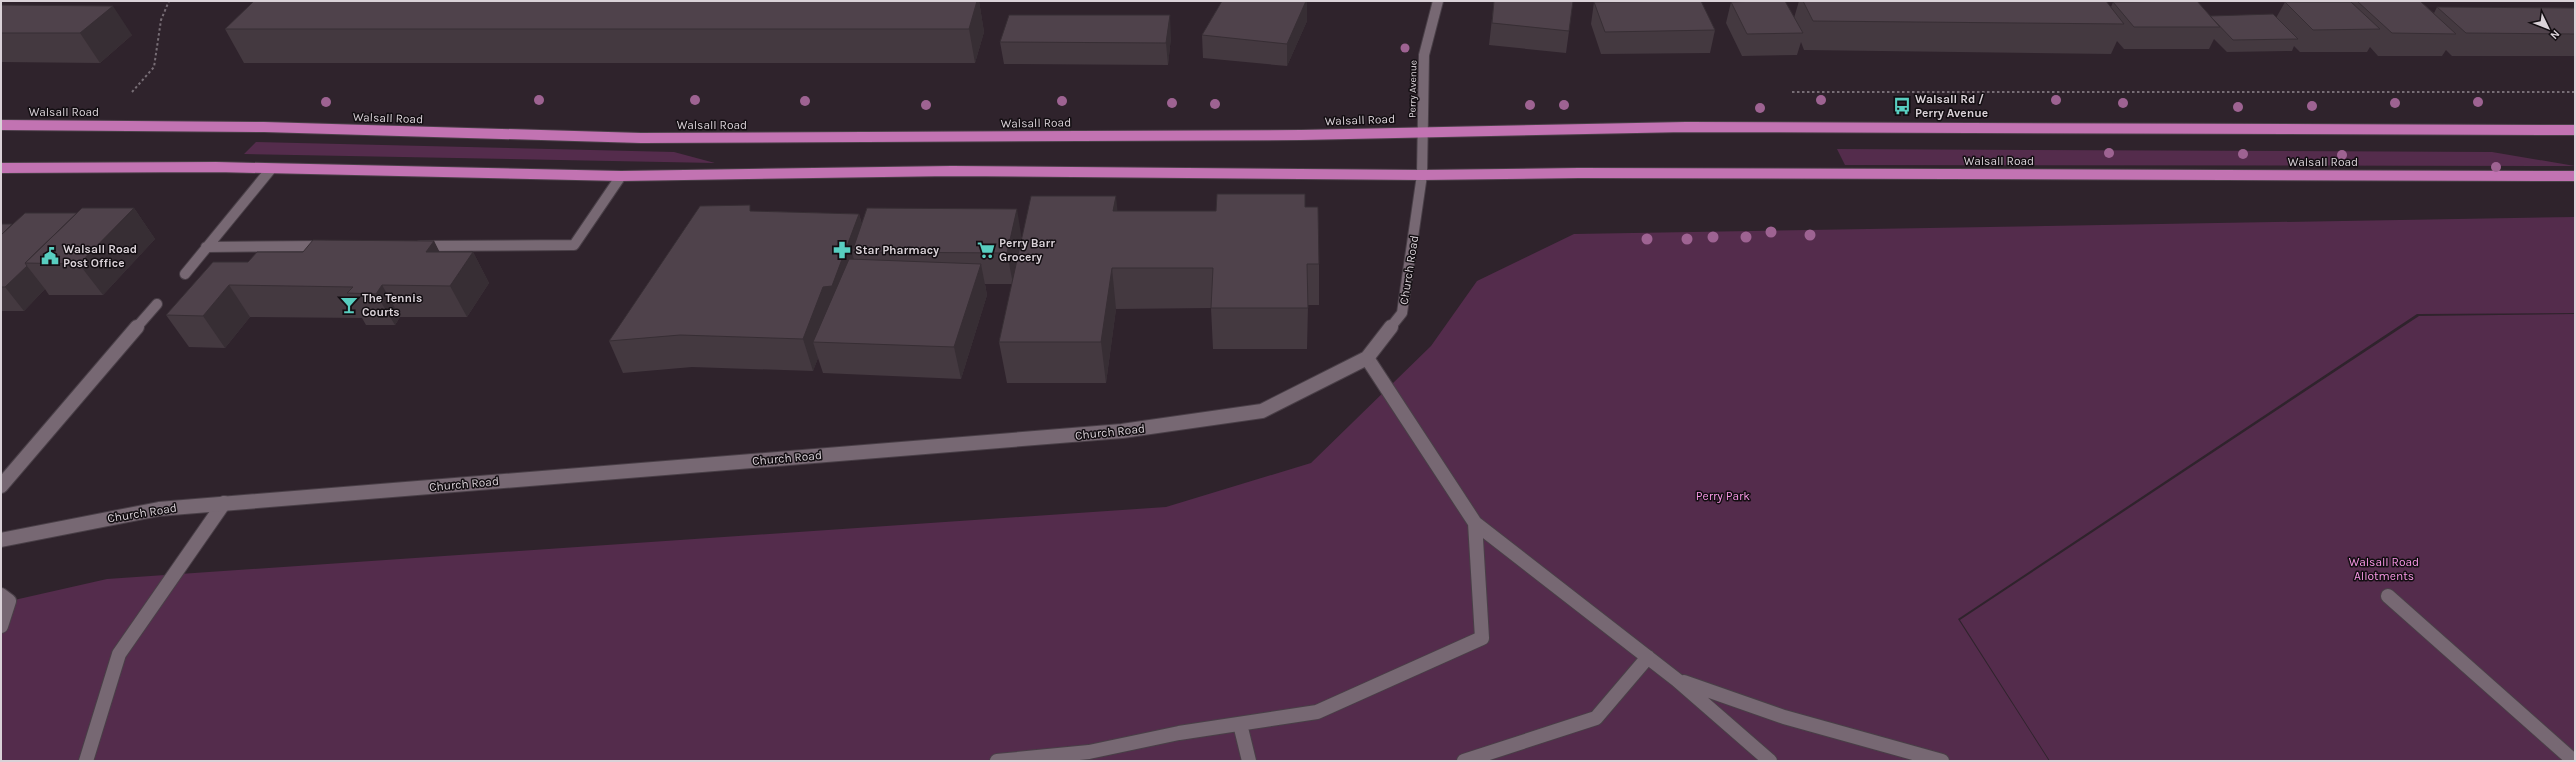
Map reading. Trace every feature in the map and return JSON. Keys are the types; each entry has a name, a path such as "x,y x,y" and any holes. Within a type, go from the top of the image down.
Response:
{"highway":[{"name":"Walsall Road","path":"1,125 105,125 642,138 1293,135 1423,131 1686,127 2575,130"},
{"name":"Walsall Road","path":"1,168 271,169 621,176 952,170 1422,176 1595,173 2575,176"}],"street":[{"name":"Perry Avenue","path":"1423,131 1424,55 1438,1"},
{"path":"1422,176 1423,131"},
{"path":"185,274 271,169"},
{"path":"410,246 574,244 621,176"},
{"name":"Church Road","path":"1,540 159,508 1122,432 1262,411 1366,358 1402,313 1422,176"},
{"path":"206,247 332,246"},
{"path":"1,486 157,304"},
{"path":"1366,358 1475,523 1677,680 1770,761"},
{"path":"86,761 119,654 224,503"},
{"path":"997,761 1089,752 1179,733 1317,712 1482,638 1475,523"},
{"path":"1,595 9,601 1,626"},
{"path":"2388,596 2574,761"},
{"path":"1464,761 1596,718 1648,657"},
{"path":"1677,680 1784,717 1942,761"},
{"path":"1240,724 1249,761"}],"path":[{"path":"105,125 154,67 161,20 169,1"},
{"path":"1787,92 2575,92"}],"green space":[{"path":"256,142 674,152 715,163 244,154"},
{"path":"1837,149 2492,152 2575,166 1845,165"},
{"name":"Perry Park","path":"2575,217 2575,313 2417,314 1958,619 2049,761 1,761 1,603 107,579 1166,507 1311,463 1431,346 1477,281 1574,234"},
{"name":"Walsall Road Allotments","path":"2575,314 2575,761 2050,761 1960,620 2419,316"}],"building":[{"path":"254,1 977,1 969,29 225,29"},
{"path":"1222,1 1306,1 1287,44 1202,35"},
{"path":"1494,1 1573,1 1569,31 1492,23"},
{"path":"1701,1 1715,30 1605,32 1594,2"},
{"path":"1785,1 1803,33 1747,34 1731,2"},
{"path":"1803,1 2106,1 2124,24 1813,21"},
{"path":"2197,1 2220,27 2134,27 2113,2"},
{"path":"2357,1 2420,1 2456,34 2392,33"},
{"path":"2285,2 2351,2 2380,29 2313,30"},
{"path":"1,5 113,6 80,33 1,33"},
{"path":"2437,7 2575,8 2575,34 2466,33"},
{"path":"2273,14 2298,39 2233,40 2210,16"},
{"path":"1009,15 1170,15 1166,43 1000,42"},
{"path":"1217,194 1305,194 1305,207 1318,207 1319,264 1307,264 1308,308 1211,308 1213,268 1112,268 1101,342 999,342 1031,196 1116,196 1113,211 1216,211"},
{"path":"750,205 750,211 859,214 832,286 823,287 803,339 680,335 609,341 700,206"},
{"path":"82,208 134,208 79,264 25,263"},
{"path":"867,208 1017,209 1007,253 852,252"},
{"path":"25,213 77,213 25,263 27,266 5,287 1,287 1,235"},
{"path":"1,224 12,224 1,235"},
{"path":"313,240 434,241 426,252 473,252 450,286 382,285 376,294 347,293 353,287 229,285 203,316 166,315 213,262 248,262 257,252 303,252"},
{"path":"849,259 981,264 954,347 813,342"}],"place":[{"name":"Walsall Rd / Perry Avenue","path":"1902,106"},
{"name":"Star Pharmacy","path":"842,250"},
{"name":"Perry Barr Grocery","path":"986,250"},
{"name":"Walsall Road Post Office","path":"50,256"},
{"name":"The Tennis Courts","path":"349,305"}]}
